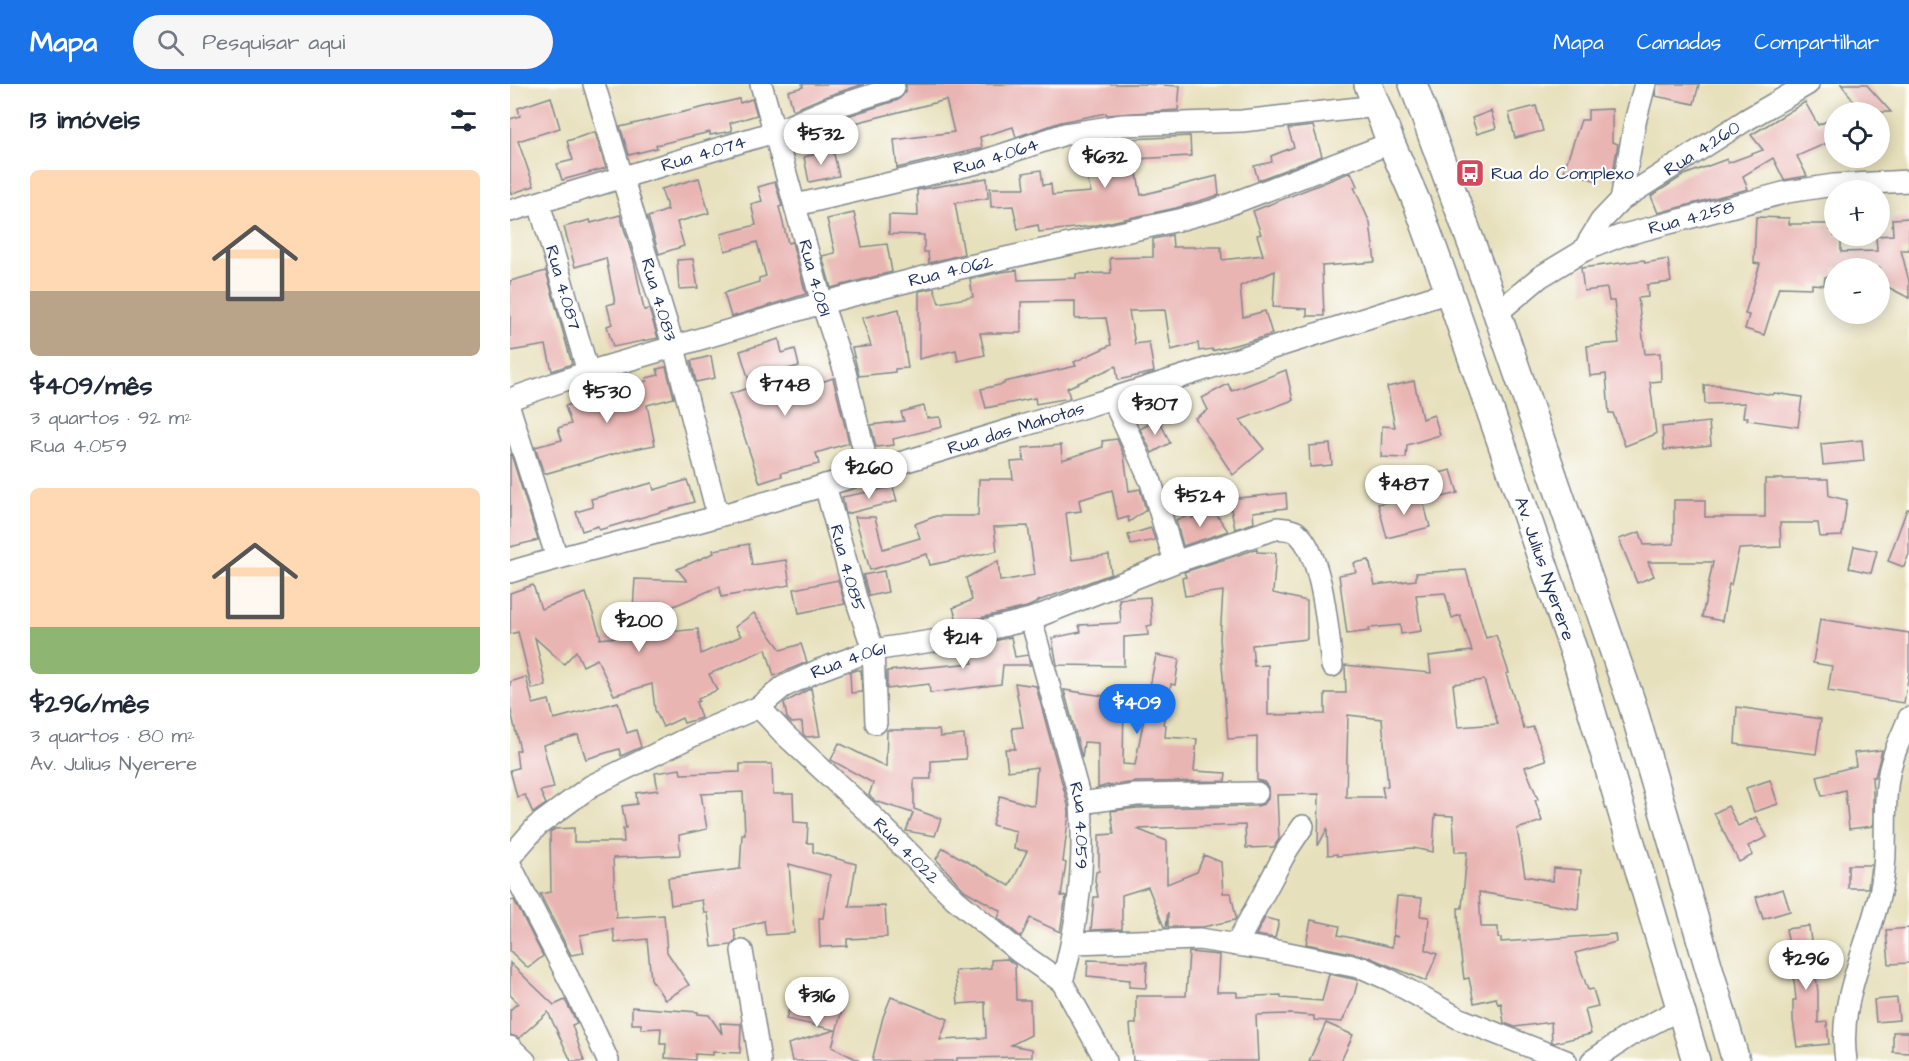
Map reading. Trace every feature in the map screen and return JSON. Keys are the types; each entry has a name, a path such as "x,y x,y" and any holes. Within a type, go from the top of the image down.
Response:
{"main road":[{"name":"Av. Julius Nyerere","path":"1413,84 1497,313 1632,704 1736,1061"},
{"name":"Av. Julius Nyerere","path":"1372,95 1417,204 1449,292 1575,655 1696,1061"}],"street":[{"name":"Rua 4.083","path":"594,84 674,348 718,516"},
{"name":"Rua 4.081","path":"761,84 822,303 845,372 869,472"},
{"path":"1621,200 1635,122 1645,84"},
{"name":"Rua 4.260","path":"1583,251 1601,221 1621,200 1746,120 1808,84"},
{"name":"Rua 4.074","path":"510,211 774,132 831,108 894,88"},
{"name":"Rua 4.064","path":"796,205 978,163 1065,134 1123,125 1242,121 1372,95"},
{"name":"Rua 4.062","path":"510,399 588,372 822,303 956,269 1188,218 1215,210 1391,143"},
{"name":"Rua 4.258","path":"1497,313 1540,277 1583,251 1620,236 1787,192 1834,185 1909,181"},
{"name":"Rua 4.087","path":"539,203 588,372"},
{"name":"Rua das Mahotas","path":"510,572 718,516 869,472 1449,292"},
{"path":"1112,398 1151,482 1175,562"},
{"path":"510,410 557,558"},
{"name":"Rua 4.085","path":"825,485 873,650 876,723"},
{"name":"Rua 4.061","path":"510,857 537,826 591,786 694,735 759,707 783,687 819,670 873,650 952,638 1031,619 1175,562 1278,528 1294,531 1306,544 1323,591 1332,666"},
{"name":"Rua 4.059","path":"1031,619 1081,803 1083,831 1081,871 1072,943 1062,982"},
{"name":"Rua 4.022","path":"759,707 955,899 1019,952 1062,982"},
{"path":"1846,1061 1844,1044 1846,1007 1882,886 1888,778 1895,750 1909,718"},
{"path":"1081,803 1136,795 1257,793"},
{"path":"1236,945 1287,850 1303,826"},
{"path":"510,864 567,973 608,1061"},
{"path":"1072,943 1199,939 1363,968 1390,980 1460,1019 1566,1061"},
{"path":"742,951 754,1037 760,1061"},
{"path":"1062,982 1106,1061"},
{"path":"1592,1061 1627,1037 1680,1010"},
{"path":"510,1047 525,1061"}],"building":[{"path":"802,84 864,84 793,110 788,91 803,87"},
{"path":"906,84 1180,86 1178,110 1107,115 1106,113 1061,122 1016,137 1013,127 980,137 982,148 897,168 894,140 954,132 946,100 835,128 832,121 898,100 906,91"},
{"path":"1657,84 1699,84 1694,104 1655,96"},
{"path":"1841,84 1866,84 1882,102 1854,102"},
{"path":"551,97 560,128 518,141 534,186 510,194 510,119 520,116 518,108"},
{"path":"739,99 740,103 752,99 757,115 730,123 732,131 710,135 710,132 656,145 657,148 629,155 620,127"},
{"path":"1805,102 1818,125 1824,122 1824,144 1797,156 1807,176 1784,180 1773,158 1743,176 1748,189 1658,213 1651,196 1684,175 1727,159 1728,163 1763,150 1751,135"},
{"path":"1536,106 1543,131 1515,138 1509,113"},
{"path":"1612,109 1612,142 1618,144 1613,172 1601,169 1597,181 1564,170 1581,120 1588,120 1588,110"},
{"path":"1491,111 1496,128 1477,134 1472,118"},
{"path":"1313,126 1322,156 1258,180 1254,166 1272,162 1271,156 1294,147 1288,129"},
{"path":"595,132 606,168 562,180 557,164 573,160 567,141"},
{"path":"1190,136 1191,156 1134,159 1141,195 1217,176 1219,195 1176,208 1092,226 1039,232 1038,225 1018,229 1013,206 991,207 990,188 1025,188 1023,173 1041,170 1043,185 1051,184 1052,195 1091,192 1087,179 1095,177 1087,149 1112,142 1111,140"},
{"path":"833,150 839,176 809,182 804,157"},
{"path":"1351,172 1357,186 1354,187 1370,223 1375,262 1322,266 1324,316 1307,316 1307,309 1273,307 1275,271 1240,286 1243,317 1265,311 1272,334 1254,340 1212,351 1212,349 1199,351 1198,343 1171,350 1165,310 1129,311 1135,344 1149,342 1154,372 1118,380 1116,366 1067,388 1070,398 1036,404 1035,398 986,408 981,389 1076,366 1074,362 1111,345 1106,318 1075,319 1075,301 1021,302 1021,333 980,333 985,355 958,361 956,350 919,359 919,291 934,288 939,303 973,297 970,279 1001,272 1017,270 1018,280 1076,278 1076,274 1111,273 1110,258 1153,257 1153,239 1172,235 1173,247 1221,247 1222,260 1263,255 1257,235 1261,234 1253,211"},
{"path":"699,178 709,213 677,222 684,246 659,254 648,217 668,210 661,189"},
{"path":"987,178 988,198 955,203 964,254 929,263 928,252 924,252 924,235 889,234 889,215 918,216 917,190"},
{"path":"775,182 782,206 779,207 788,243 792,242 806,294 731,317 724,293 759,282 759,278 766,276 757,242 725,251 721,234 756,225 751,204 762,201 758,187"},
{"path":"854,213 862,247 887,244 892,272 831,288 822,256 835,253 827,219"},
{"path":"620,215 634,261 644,310 649,309 658,338 613,347 607,326 612,324 607,305 615,303 606,258 575,267 564,227"},
{"path":"1756,217 1789,218 1789,224 1824,224 1824,246 1841,246 1841,252 1877,251 1877,246 1890,246 1890,235 1893,235 1892,219 1909,218 1909,250 1901,250 1909,281 1909,298 1890,288 1890,258 1824,258 1824,285 1812,284 1812,288 1779,287 1764,335 1745,329 1749,315 1745,314 1760,264 1754,263"},
{"path":"693,259 698,288 679,289 677,260"},
{"path":"1668,259 1671,282 1647,285 1648,297 1638,298 1645,354 1660,353 1661,381 1650,382 1656,434 1625,446 1613,413 1609,413 1606,374 1590,376 1587,346 1619,343 1614,301 1609,301 1607,288 1584,291 1581,268"},
{"path":"546,271 572,364 552,371 546,345 510,351 510,281"},
{"path":"899,309 908,368 895,369 895,372 859,376 852,348 871,346 862,318"},
{"path":"779,339 782,353 795,349 799,366 765,375 775,404 819,393 816,384 833,378 849,443 816,453 819,464 781,473 782,476 760,483 730,394 751,387 740,351"},
{"path":"711,356 715,378 696,382 691,361"},
{"path":"666,367 674,398 647,405 655,445 624,451 544,474 535,447 562,440 558,428 571,424 565,406 575,403 574,400 647,381 646,378 659,375 657,369"},
{"path":"1286,370 1293,400 1240,420 1264,449 1233,475 1195,418 1208,410 1202,398 1228,384 1232,391"},
{"path":"1414,381 1422,419 1434,415 1440,435 1407,445 1406,458 1381,457 1382,426 1395,427 1387,387"},
{"path":"1704,385 1720,385 1773,395 1774,393 1802,397 1798,427 1747,420 1748,417 1743,417 1745,403 1705,404"},
{"path":"924,406 927,418 940,417 942,427 893,439 894,445 876,447 871,425 904,421 901,412"},
{"path":"1159,419 1170,443 1152,453 1140,429"},
{"path":"1709,422 1711,445 1664,450 1662,427"},
{"path":"1117,439 1124,455 1129,491 1140,489 1146,510 1129,522 1128,517 1118,520 1112,490 1079,500 1081,511 1066,513 1072,560 1109,555 1111,574 1027,607 958,623 953,608 972,600 966,578 998,561 1000,581 1035,575 1028,526 994,527 997,551 930,565 927,554 870,570 855,517 875,517 883,549 920,538 915,524 936,516 978,516 979,479 1013,479 1011,462 1024,461 1022,448 1061,445 1062,460 1103,447 1102,441"},
{"path":"1862,440 1864,461 1823,465 1821,444"},
{"path":"1330,444 1332,465 1310,467 1309,446"},
{"path":"510,455 538,540 510,547"},
{"path":"1451,470 1458,493 1431,500 1425,477"},
{"path":"1765,479 1828,479 1829,496 1847,500 1842,536 1820,537 1818,523 1780,523 1781,547 1739,549 1722,621 1702,617 1713,562 1648,562 1654,576 1637,583 1619,539 1640,532 1644,545 1674,544 1674,500 1705,500 1705,517 1765,517"},
{"path":"687,480 694,502 599,530 598,526 582,531 576,512 593,507 591,499 652,483 654,490"},
{"path":"893,487 897,501 846,514 842,497"},
{"path":"1286,493 1287,508 1253,512 1254,523 1235,529 1229,499"},
{"path":"1421,493 1430,527 1387,538 1378,504"},
{"path":"1907,509 1909,509 1909,554 1904,567 1888,561"},
{"path":"1214,511 1228,531 1183,546 1176,520"},
{"path":"1151,528 1155,540 1131,545 1128,535"},
{"path":"749,544 752,565 786,560 790,585 721,597 720,586 632,624 635,579 687,581 677,569 714,553 713,550"},
{"path":"1854,546 1877,551 1871,573 1849,568"},
{"path":"1257,549 1257,552 1276,553 1273,593 1307,601 1307,639 1252,645 1254,666 1268,665 1268,715 1325,714 1325,693 1346,693 1345,665 1431,673 1429,656 1472,651 1460,615 1452,618 1445,593 1416,595 1421,631 1401,634 1400,625 1369,628 1369,631 1347,634 1339,575 1356,572 1354,563 1369,560 1375,585 1416,580 1416,573 1466,570 1486,638 1496,635 1524,729 1533,727 1546,760 1525,767 1538,799 1535,800 1542,821 1517,829 1525,876 1553,881 1554,868 1581,870 1578,909 1479,892 1481,927 1498,927 1498,938 1501,938 1501,942 1615,934 1616,942 1575,953 1588,990 1593,989 1598,1006 1585,1009 1591,1034 1554,1043 1552,1042 1551,1022 1515,1027 1504,1023 1501,1003 1498,1004 1496,998 1474,1003 1469,978 1464,979 1459,940 1458,908 1462,908 1467,852 1455,852 1453,816 1435,815 1433,852 1413,848 1337,856 1337,854 1328,855 1327,829 1318,846 1319,794 1277,795 1279,839 1274,847 1246,848 1245,825 1137,829 1167,841 1167,884 1197,872 1204,855 1221,862 1223,893 1231,893 1235,920 1203,927 1168,927 1168,912 1166,927 1164,927 1148,887 1122,895 1122,929 1091,930 1094,897 1098,897 1095,880 1096,872 1099,871 1099,835 1114,834 1111,811 1137,808 1257,806 1264,804 1268,799 1268,787 1264,782 1257,780 1257,737 1228,739 1220,639 1223,591 1185,596 1182,578 1186,577 1184,572","holes":["1484,680 1498,724 1458,727 1453,684","1348,715 1382,719 1388,786 1382,787 1384,797 1346,797"]},
{"path":"884,571 888,592 869,596 863,575"},
{"path":"838,580 845,604 799,613 794,589"},
{"path":"533,585 541,609 586,593 601,638 599,639 698,629 701,654 741,636 735,627 754,613 781,650 801,644 807,662 774,676 766,649 709,674 717,690 696,702 701,718 684,723 682,718 663,727 655,710 652,684 614,695 597,659 583,666 576,651 564,664 535,638 546,686 532,689 518,632 510,634 510,593"},
{"path":"1150,597 1152,625 1147,626 1148,635 1124,637 1124,666 1057,665 1052,638 1081,632 1079,625 1121,623 1119,599"},
{"path":"1820,619 1909,633 1909,672 1904,703 1828,691 1832,666 1813,663"},
{"path":"1011,637 1015,657 1028,655 1030,665 1003,665 1001,684 930,693 929,684 887,689 887,671 973,663 969,647"},
{"path":"1156,655 1179,659 1175,685 1171,684 1163,724 1166,725 1165,737 1197,739 1194,771 1226,773 1225,781 1136,782 1098,788 1098,743 1084,742 1082,758 1064,690 1124,699 1123,764 1135,765"},
{"path":"861,670 862,692 851,693 850,672"},
{"path":"526,677 533,704 549,700 554,719 618,702 627,733 636,730 641,747 621,756 619,749 586,759 578,735 543,745 554,788 540,791 546,804 533,813 525,795 517,797 510,770 518,768 516,751 520,750 510,707 510,682"},
{"path":"1015,683 1036,686 1069,813 1063,862 1066,863 1061,896 1066,896 1060,932 1030,918 1021,937 998,918 1001,911 964,890 936,859 943,848 1010,886 1027,851 1014,849 1016,831 992,825 1000,796 1034,806 1037,767 1008,771 1005,749 1015,749 1012,728 1023,727"},
{"path":"811,688 820,736 806,737 803,734 802,722 792,723 787,718 784,703"},
{"path":"1737,707 1821,719 1816,754 1735,744"},
{"path":"887,730 939,730 940,737 964,735 966,759 931,761 931,779 914,779 914,809 941,819 935,836 906,831 913,813 875,801 869,795 873,783 831,760 839,743 886,767"},
{"path":"1882,750 1875,777 1872,777 1873,826 1849,829 1845,790 1822,796 1817,776 1856,766 1854,753"},
{"path":"740,764 772,764 773,794 793,794 794,822 808,823 807,843 813,843 813,852 856,864 849,907 885,906 887,937 847,939 847,946 820,947 819,918 823,918 830,875 789,864 794,933 766,935 764,921 734,929 736,940 731,945 712,947 708,913 704,913 702,900 671,905 668,878 740,869 742,834 745,834 743,792 701,794 707,829 679,835 680,855 613,858 616,918 664,915 667,952 689,985 665,1000 651,979 647,939 615,943 613,929 580,935 584,953 571,955 540,894 551,892 550,832 555,829 574,828 574,842 624,842 623,828 626,828 622,806 637,804 636,793 658,790 655,773 680,769 681,774 740,772"},
{"path":"1770,780 1778,804 1754,812 1746,788"},
{"path":"1728,806 1738,826 1756,817 1767,837 1748,846 1753,855 1739,862 1714,813"},
{"path":"1848,865 1871,865 1868,888 1848,888"},
{"path":"1783,889 1790,911 1763,919 1756,897"},
{"path":"1397,896 1422,898 1420,916 1429,917 1426,950 1437,954 1426,981 1366,956 1306,944 1311,920 1340,926 1338,935 1392,947 1393,936 1398,937 1393,935"},
{"path":"514,900 543,956 528,968 510,951 510,901"},
{"path":"1265,918 1279,921 1275,938 1256,935"},
{"path":"1809,926 1818,992 1818,1023 1827,1022 1829,1044 1797,1047 1793,1020 1793,1000 1796,1000 1786,929"},
{"path":"1909,928 1909,963 1889,964 1886,930"},
{"path":"1189,952 1219,955 1217,992 1237,992 1237,997 1281,995 1281,998 1322,1001 1329,974 1358,980 1354,996 1342,1022 1314,1020 1314,1016 1290,1014 1256,1015 1258,1061 1133,1061 1130,1024 1136,1024 1136,996 1186,996"},
{"path":"1007,959 1015,965 1016,1000 1030,1000 1031,1035 1011,1045 1032,1049 1032,1057 957,1058 957,1061 872,1061 883,1017 891,997 948,1019 940,1040 986,1038 985,1002 958,1004 955,971 991,968 991,960"},
{"path":"1088,960 1147,962 1146,988 1129,987 1130,980 1087,976"},
{"path":"510,963 554,1005 565,1000 577,1023 572,1025 584,1061 571,1061 548,1012 519,1038 510,1035 510,1010 518,1003 510,995"},
{"path":"801,993 821,998 822,994 845,999 832,1047 860,1061 792,1061 788,1044 835,1030 786,1019 793,996 800,998"},
{"path":"1897,998 1899,1020 1876,1022 1874,1000"},
{"path":"632,1007 698,1012 698,1014 709,1015 722,1034 720,1023 741,1024 740,1053 695,1054 695,1060 665,1058 666,1044 660,1044 661,1028 641,1029 641,1024 632,1024"},
{"path":"1326,1023 1353,1035 1341,1061 1309,1061"},
{"path":"1893,1032 1909,1032 1909,1053 1893,1052"}],"place":[{"name":"Rua do Complexo","path":"1470,173"}]}
